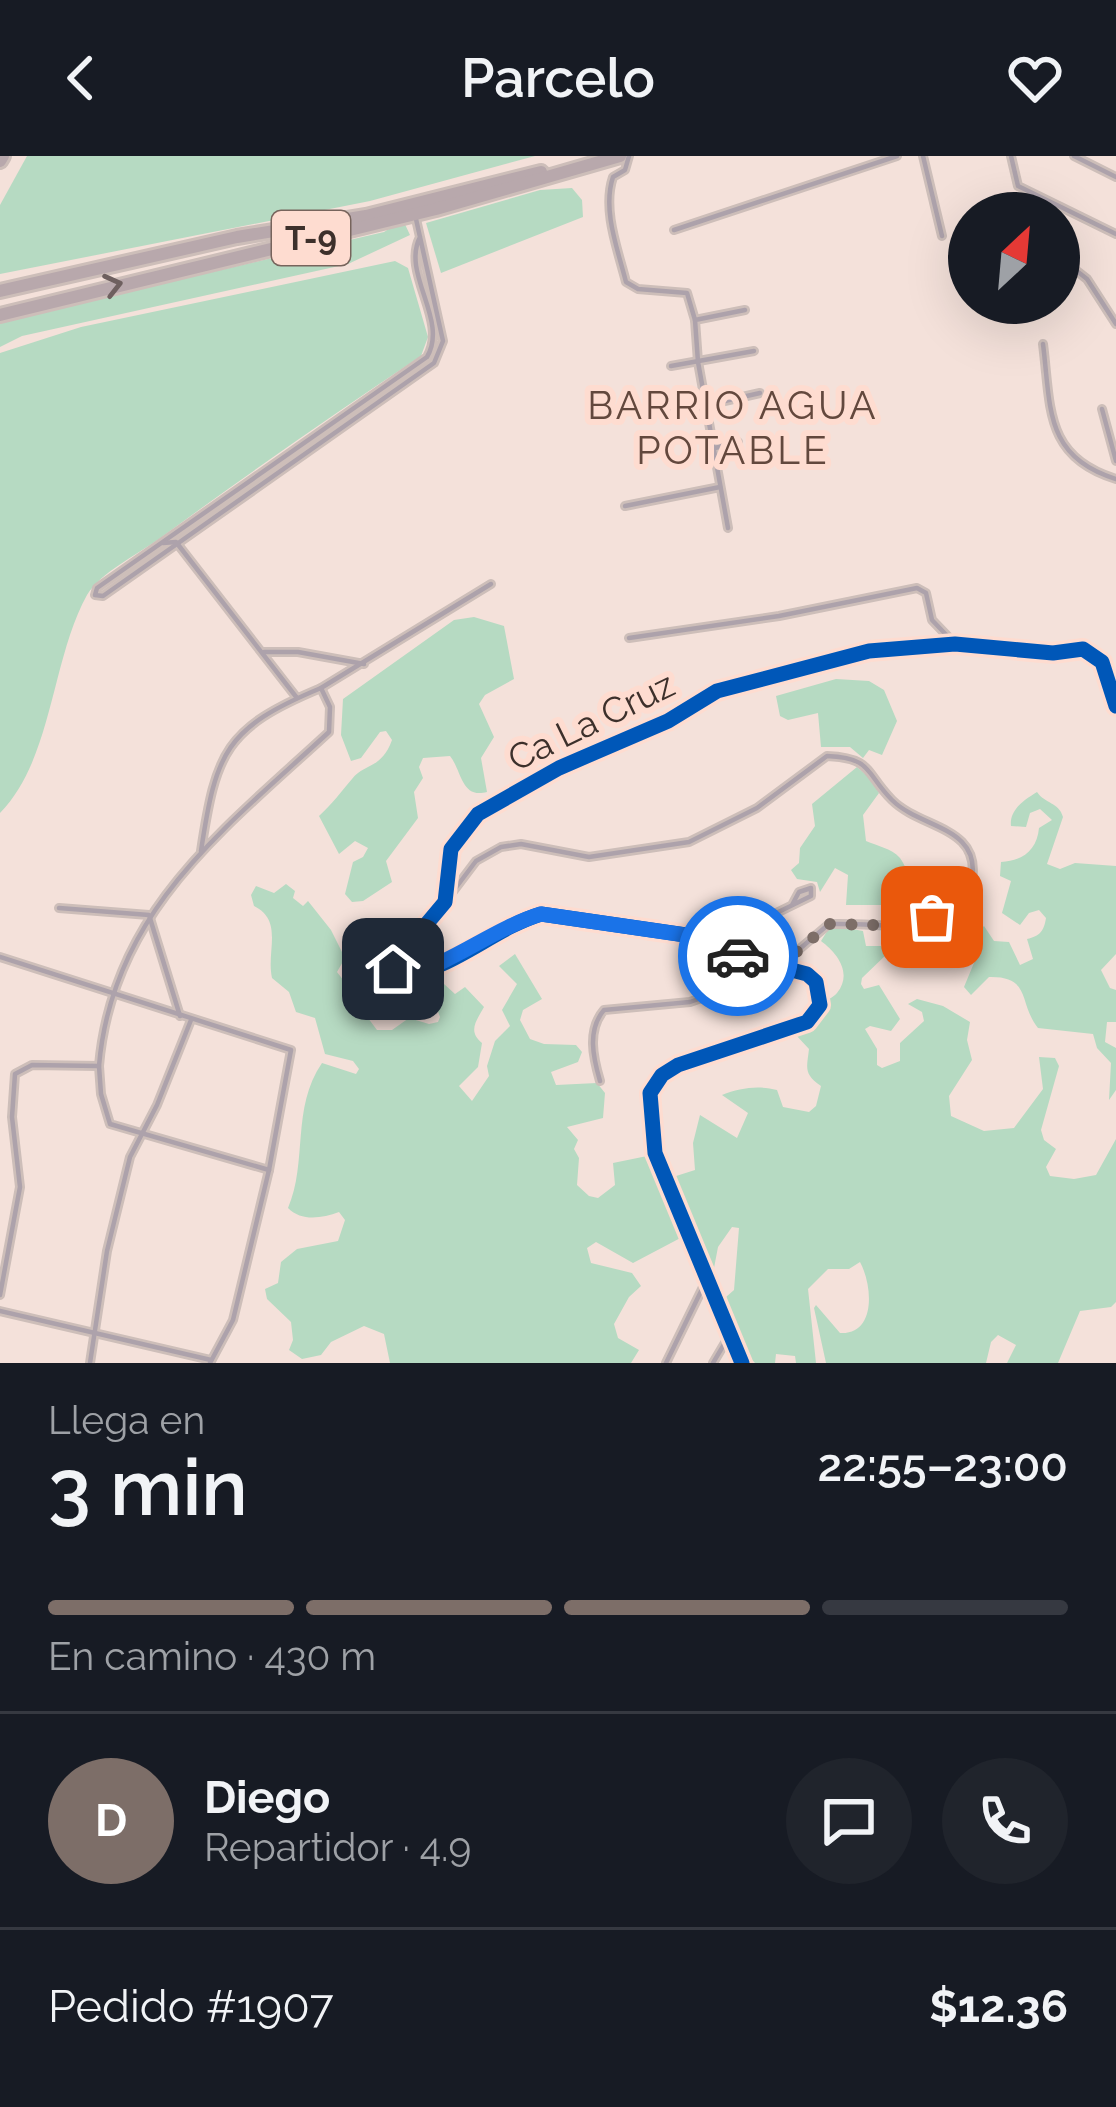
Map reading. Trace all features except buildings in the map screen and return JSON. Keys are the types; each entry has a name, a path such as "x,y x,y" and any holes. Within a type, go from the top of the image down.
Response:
{"highway":[{"name":"T-9","path":"0,291 225,240 366,216 594,156"},
{"name":"T-9","path":"0,315 415,214 620,156"}],"street":[{"path":"629,156 625,170 613,177 609,190 611,223 626,282 638,289 687,293 728,528"},
{"path":"674,230 897,156"},
{"path":"923,156 942,236"},
{"path":"1011,156 1018,186 1116,234"},
{"path":"1073,156 1116,177"},
{"path":"415,214 443,340 434,363 104,596 95,595 97,588 427,357 435,339 415,251 420,237"},
{"path":"1080,273 1116,324"},
{"path":"695,320 745,310"},
{"path":"1042,344 1060,444 1075,460 1116,478"},
{"path":"671,366 754,351"},
{"path":"667,414 760,393"},
{"path":"1102,409 1116,461"},
{"path":"715,448 738,442"},
{"path":"625,506 720,487"},
{"path":"162,543 176,542"},
{"path":"176,542 297,698"},
{"path":"200,851 211,784 240,734 491,584"},
{"path":"629,638 779,616 917,587 926,593 932,620 955,644"},
{"name":"Ca La Cruz","path":"445,902 451,849 467,826 506,796 559,768 614,748 718,691 869,651 955,644 1089,651 1102,662 1116,706"},
{"path":"261,652 298,652 364,664"},
{"path":"269,1170 141,1136 107,1121 99,1066 111,994 149,915 200,851 329,732 330,707 321,688"},
{"path":"600,1081 592,1044 595,1021 604,1010 690,1002 785,966 829,924 912,926 932,917 972,880 971,860 960,837 890,799 868,766 853,758 827,756 757,808 689,842 589,857 520,844 500,847 476,861 393,964 395,974 404,976 453,959 517,922 541,914 692,936 730,954 785,966 808,974 816,982 820,1005 815,1014 787,1031 678,1065 662,1075 650,1093 655,1153 742,1363"},
{"path":"711,945 792,905"},
{"path":"59,908 149,915"},
{"path":"149,915 180,1016"},
{"path":"0,957 291,1050 269,1170 233,1320 211,1361 0,1311"},
{"path":"90,1363 92,1331 125,1176 191,1020"},
{"path":"0,1295 20,1187 12,1117 15,1074 32,1065 99,1066"},
{"path":"666,1363 707,1280"},
{"path":"713,1363 729,1336"}],"green space":[{"path":"27,156 535,156 370,201 0,274 0,205"},
{"path":"572,188 582,200 583,217 441,273 426,223 540,190"},
{"path":"403,220 410,235 348,264 22,336 0,347 0,322 9,319 384,232"},
{"path":"395,261 408,268 428,337 421,356 93,587 75,621 31,765 0,813 0,353 81,327"},
{"path":"474,617 504,626 514,679 485,695 479,704 494,737 481,758 487,792 467,788 450,756 423,758 419,767 423,778 414,792 418,818 386,861 392,882 363,901 352,902 345,894 353,862 368,848 355,841 339,854 319,816 357,774 383,756 392,740 386,731 380,732 361,758 351,761 341,735 343,699 454,620"},
{"path":"836,679 869,681 884,690 897,721 882,755 869,750 863,758 850,747 821,747 818,713 788,720 780,716 776,696"},
{"path":"857,767 879,793 863,815 866,841 896,855 918,879 916,888 884,905 846,905 848,875 835,868 820,892 817,882 797,879 791,870 799,863 800,848 815,826 812,804"},
{"path":"1037,792 1063,817 1047,864 1060,869 1075,863 1116,866 1116,954 1101,970 1116,990 1116,1022 1107,1022 1105,1042 1116,1048 1116,1090 1109,1100 1111,1063 1097,1048 1093,1034 1038,1028 1012,981 989,977 971,995 964,987 976,958 964,947 984,926 994,941 1009,942 1020,965 1033,959 1027,939 1041,932 1046,918 1039,910 1029,913 1020,925 1002,913 1011,881 1000,876 1001,862 1028,852 1039,828 1052,820 1040,809 1030,813 1026,827 1011,826 1015,810"},
{"path":"286,884 295,891 293,898 303,906 308,901 331,930 345,958 337,972 348,1001 377,1030 392,1030 409,1018 438,1022 432,995 444,984 455,994 465,987 484,1007 474,1030 482,1043 478,1067 459,1086 472,1101 489,1076 487,1066 495,1041 510,1026 502,1010 517,984 499,966 515,954 542,999 523,1010 520,1020 530,1039 576,1045 582,1052 578,1062 551,1072 556,1085 597,1083 605,1093 603,1118 567,1127 578,1140 574,1149 579,1158 577,1185 598,1198 615,1185 613,1163 652,1155 688,1234 633,1263 596,1242 587,1248 591,1263 632,1273 641,1286 614,1324 618,1338 639,1350 631,1363 390,1363 384,1334 364,1326 331,1342 321,1355 302,1359 289,1350 291,1322 267,1299 265,1289 278,1283 281,1262 297,1249 338,1241 345,1220 339,1212 306,1217 288,1208 306,1098 322,1063 356,1074 359,1069 353,1061 325,1054 315,1018 296,1012 289,992 272,978 269,920 254,906 251,895 256,886 274,893"},
{"path":"831,925 863,931 866,946 881,946 888,953 861,984 864,989 879,985 900,1019 891,1031 865,1029 877,1049 877,1065 882,1068 900,1061 900,1043 924,1021 922,1012 908,1004 917,999 943,1006 970,1022 967,1040 972,1060 949,1096 951,1116 984,1131 1014,1128 1043,1089 1039,1057 1055,1058 1059,1066 1041,1130 1044,1140 1056,1149 1046,1167 1050,1176 1096,1175 1116,1139 1116,1302 1111,1307 1080,1311 1058,1363 1007,1363 1016,1345 998,1335 991,1342 986,1363 826,1363 814,1308 816,1305 840,1333 860,1326 869,1296 860,1262 849,1269 828,1269 808,1289 816,1363 796,1363 795,1356 776,1354 775,1363 755,1363 738,1344 726,1297 734,1290 739,1228 732,1227 718,1247 714,1268 673,1177 695,1170 693,1143 700,1115 737,1138 748,1113 722,1095 770,1088 777,1090 783,1107 809,1112 816,1106 821,1086 809,1074 809,1049 795,1034 842,986 841,964 821,941"}],"cycle path":[{"path":"742,1363 655,1153 650,1093 662,1075 678,1065 807,1022 820,1005 816,982 807,974 730,954 693,936 541,914 437,966 399,976 393,964 445,902 451,849 478,814 559,768 668,721 717,691 869,651 955,644 1053,653 1083,649 1102,662 1116,706"}],"way so far":[{"path":"738,956 781,965 829,924 912,926 932,917"}],"district":[{"name":"BARRIO AGUA POTABLE","path":"733,428"}],"route":[{"path":"393,969 404,976 425,970 541,914 692,936 738,956"}]}
